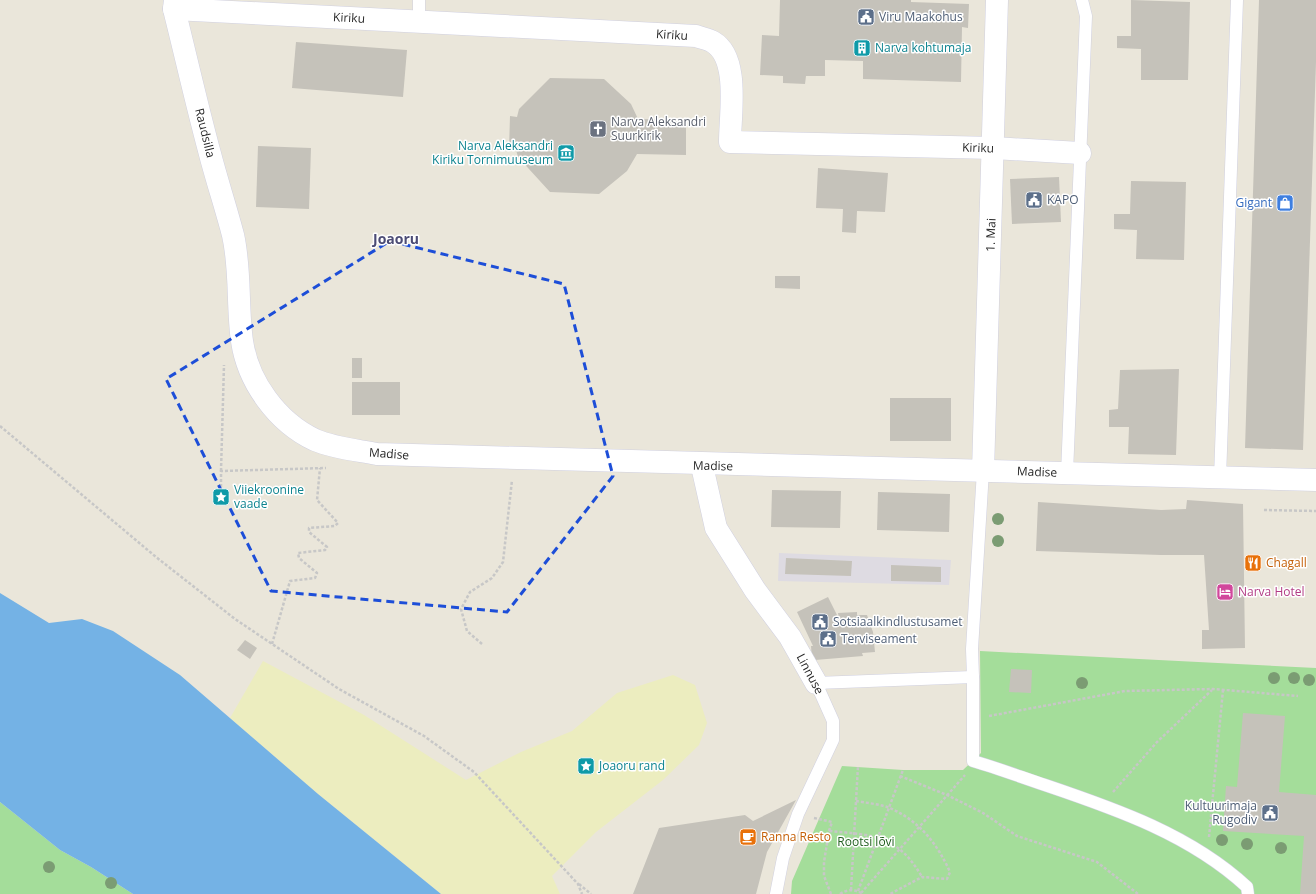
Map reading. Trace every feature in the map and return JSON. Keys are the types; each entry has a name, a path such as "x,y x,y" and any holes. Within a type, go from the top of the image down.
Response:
{"street":[{"name":"1. Mai","path":"983,471 994,148 997,0"},
{"name":"Kiriku","path":"174,5 419,11 696,36 713,42 724,51 731,69 730,142 994,148 1080,153"},
{"name":"Raudsilla","path":"174,5 210,152 233,237 238,265"},
{"name":"Madise","path":"238,265 242,342 250,369 262,393 279,415 294,427 315,440 335,447 377,454 702,466 983,471 1316,480"},
{"name":"Linnuse","path":"702,466 716,528 755,590 790,637 816,684"}],"lane":[{"path":"1067,473 1086,16 1082,0"},
{"path":"1220,478 1237,0"},
{"path":"983,471 972,649 973,761 1100,804 1158,829 1208,856 1231,872 1247,887 1248,894"},
{"path":"816,684 973,677"},
{"name":"Linnuse","path":"776,894 783,858 798,814 833,740 833,721 816,684"}],"path":[{"path":"221,497 224,361"},
{"path":"0,426 156,557 235,619 339,689 424,736 474,772 578,884 591,894"},
{"path":"272,644 290,581 315,578 318,573 299,558 298,553 325,550 327,547 309,532 309,528 335,526 338,523 317,500 320,468"},
{"path":"221,471 331,468"},
{"path":"482,644 467,631 461,609 470,592 492,578 503,562 513,476"},
{"path":"1264,510 1316,511"},
{"path":"1100,804 1114,791 1157,742 1213,690"},
{"path":"973,718 1125,691 1223,690 1298,696"},
{"path":"1208,856 1223,690"},
{"path":"840,894 851,890 862,893 976,762"},
{"path":"851,890 858,766"},
{"path":"858,891 903,770"},
{"path":"900,776 947,795 983,813 1017,836 1097,862 1138,894"},
{"path":"856,801 889,808 920,826 941,852 950,872 948,879 922,877 890,894"},
{"path":"798,814 832,822 824,862 824,876 832,894"},
{"path":"829,831 878,836 900,849 910,859 922,877"},
{"path":"578,884 582,894"}],"highlighted area":[{"path":"390,241 564,284 613,476 507,612 271,591 166,379"}],"shaded area":[{"path":"779,553 951,560 949,585 778,581"}],"green space":[{"name":"Rootsi lõvi","path":"980,651 1316,668 1316,894 791,894 792,881 842,766 903,770 963,770 981,753"},
{"path":"0,802 60,850 91,867 133,894 0,894"}],"sand":[{"name":"Joaoru rand","path":"263,661 364,715 466,780 521,752 572,731 617,693 673,675 695,685 707,723 699,745 663,780 596,832 552,876 560,894 441,894 318,794 230,718"}],"water":[{"path":"0,593 49,623 82,619 113,631 180,675 318,794 441,894 133,894 91,867 60,850 0,802"}],"building":[{"name":"Narva kohtumaja","path":"780,0 911,0 911,2 969,4 968,28 962,27 961,82 863,79 863,61 825,60 825,76 806,76 805,84 783,83 783,76 760,75 762,35 779,36"},
{"path":"1131,0 1190,2 1188,80 1141,80 1141,49 1117,48 1117,36 1131,36"},
{"path":"1259,0 1316,0 1316,62 1303,450 1245,448"},
{"path":"296,42 407,50 403,97 292,88"},
{"name":"Narva Aleksandri Suurkirik","path":"550,78 604,79 631,104 638,119 686,120 686,155 637,154 627,171 599,194 550,192 518,157 516,150 509,149 510,116 517,117 519,109"},
{"path":"258,146 311,148 309,209 256,207"},
{"path":"818,168 888,173 885,212 857,211 856,233 842,232 843,209 816,208"},
{"path":"1059,177 1061,222 1012,224 1010,179"},
{"path":"1131,181 1186,182 1184,260 1136,259 1137,230 1114,229 1114,214 1130,214"},
{"path":"775,276 800,276 800,289 775,288"},
{"path":"352,358 362,358 362,378 352,378"},
{"path":"1179,369 1176,455 1128,454 1129,427 1109,427 1109,410 1118,409 1120,370"},
{"path":"352,382 400,382 400,415 352,415"},
{"path":"890,398 951,398 951,441 890,441"},
{"path":"772,490 841,491 840,528 771,527"},
{"path":"878,492 950,494 949,532 877,530"},
{"path":"1187,500 1243,504 1245,648 1202,649 1202,630 1209,630 1204,555 1036,551 1038,502 1161,510 1186,509"},
{"path":"786,558 852,561 851,576 785,574"},
{"path":"891,565 941,567 941,582 891,581"},
{"path":"828,597 839,619 838,613 857,612 857,615 867,615 873,632 875,652 862,653 863,656 815,660 815,657 812,658 811,646 813,646 797,612"},
{"path":"245,640 257,648 250,659 237,650"},
{"path":"1011,669 1032,670 1031,693 1009,692"},
{"name":"Kultuurimaja Rugodiv","path":"1243,713 1285,716 1279,792 1316,795 1316,894 1300,894 1304,836 1223,831 1226,786 1237,787"},
{"path":"796,800 767,852 756,894 633,894 659,828 745,815 753,821"}],"place":[{"name":"Viru Maakohus","path":"866,17"},
{"name":"Narva kohtumaja","path":"862,48"},
{"name":"Narva Aleksandri Suurkirik","path":"598,129"},
{"name":"Narva Aleksandri Kiriku Tornimuuseum","path":"566,153"},
{"name":"KAPO","path":"1034,200"},
{"name":"Gigant","path":"1285,203"},
{"name":"Viiekroonine vaade","path":"221,497"},
{"name":"Chagall","path":"1253,563"},
{"name":"Narva Hotel","path":"1225,592"},
{"name":"Sotsiaalkindlustusamet","path":"820,622"},
{"name":"Terviseament","path":"828,639"},
{"name":"Joaoru rand","path":"586,766"},
{"name":"Kultuurimaja Rugodiv","path":"1270,813"},
{"name":"Ranna Resto","path":"748,837"}],"district":[{"name":"Joaoru","path":"396,239"}]}
